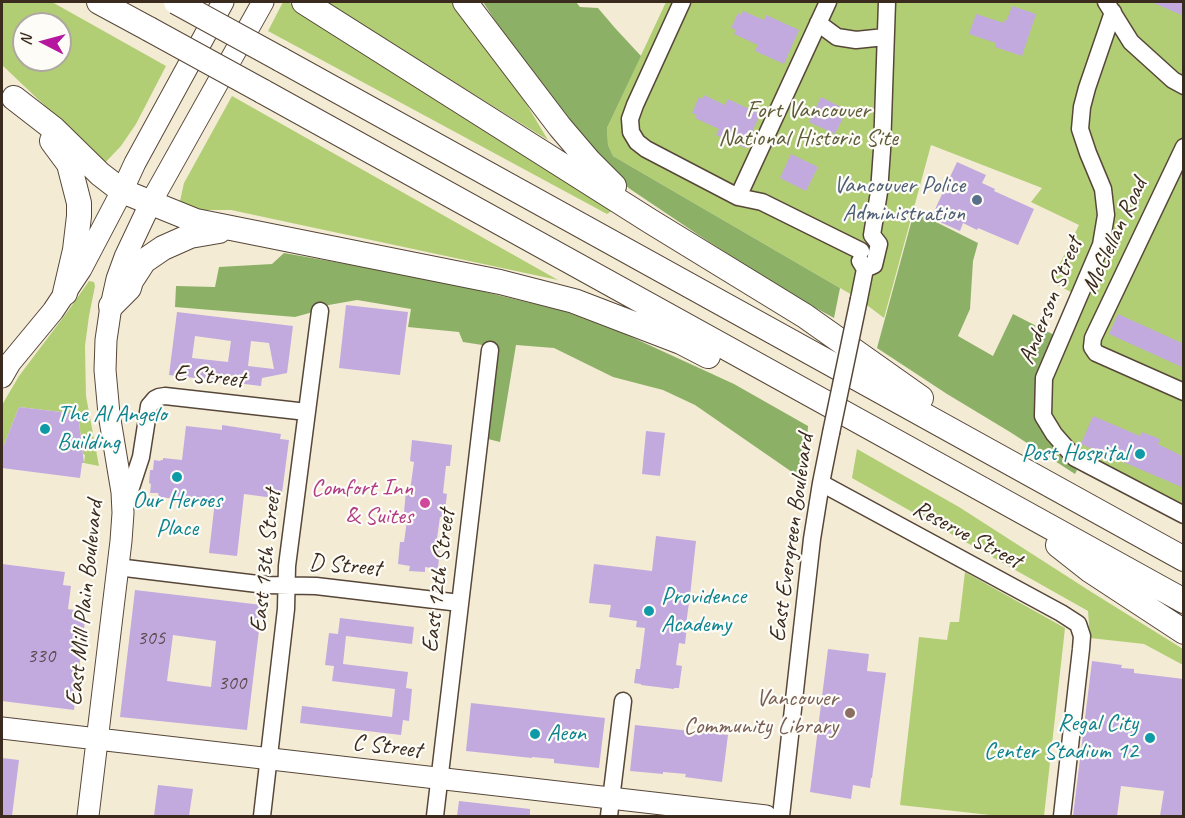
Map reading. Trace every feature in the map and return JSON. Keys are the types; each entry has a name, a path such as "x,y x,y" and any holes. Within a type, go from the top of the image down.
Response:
{"highway":[{"path":"99,2 1184,601"},
{"path":"177,2 1184,559"},
{"path":"465,2 560,127 589,161 650,221"},
{"path":"306,3 650,221 805,316 1019,468"},
{"path":"8,92 54,129 100,174 122,191 196,221 500,282 574,301 681,342 736,371 864,424"},
{"path":"8,92 57,146 69,164 79,203 79,216 75,250 65,293"},
{"path":"111,306 129,288 144,261 163,248 190,236 210,231 236,229"},
{"path":"994,496 1091,571 1184,632"}],"main road":[{"path":"2,377 10,363 53,311 81,269 135,163 223,2"},
{"name":"East Mill Plain Boulevard","path":"88,816 123,513 105,370 106,340 111,306 125,257 151,202 263,2"},
{"name":"C Street","path":"2,728 440,779 610,808 766,816"}],"street":[{"path":"682,2 630,119 631,132 637,142 646,149 738,197 762,202 861,250"},
{"path":"738,197 828,2"},
{"name":"East Evergreen Boulevard","path":"865,269 874,265 879,244 872,235 879,192 882,150 887,2"},
{"path":"1109,7 1131,42 1173,80 1184,86"},
{"name":"Anderson Street","path":"1109,7 1082,106 1080,129 1102,189 1106,215 1101,246 1044,378 1043,416 1054,434 1075,458 1184,515"},
{"path":"818,23 837,37 855,40 885,37"},
{"name":"McClellan Road","path":"1184,147 1093,338 1092,347 1096,352 1184,392"},
{"name":"East Evergreen Boulevard","path":"781,816 812,538 824,466 865,269 860,260 861,250 864,240 872,235"},
{"name":"East 13th Street","path":"262,816 286,609 287,566 320,311"},
{"name":"East 12th Street","path":"435,816 490,350"},
{"name":"E Street","path":"123,513 141,457 149,406 154,399 165,396 307,412"},
{"name":"Reserve Street","path":"821,483 1078,624 1082,636 1062,816"},
{"name":"D Street","path":"117,567 266,585 316,586 460,603"},
{"path":"610,808 623,701"}],"green space":[{"path":"2,2 52,2 70,12 12,12 12,72 72,72 72,13 166,66 136,124 121,146 102,166 63,123 2,65"},
{"path":"283,2 288,2 613,210 607,214 268,31"},
{"path":"324,2 453,2 504,67 548,140"},
{"path":"483,2 576,2 580,7 598,8 641,56 607,128 608,145 613,156 840,288 834,318 787,292 697,234 630,189 600,164 528,71"},
{"name":"Fort Vancouver National Historic Site","path":"666,2 1183,2 1183,514 1075,458 1054,434 1044,378 1079,296 1051,282 1079,225 1031,202 1042,188 931,145 884,318 859,299 613,156 608,145 607,128"},
{"path":"232,96 558,280 231,210 193,210 180,201 184,183"},
{"path":"914,212 978,243 973,261 970,309 958,336 993,356 1013,314 1060,338 1043,416 1068,452 1062,459 1077,470 1075,474 877,348"},
{"path":"284,253 431,279 564,311 625,334 734,384 808,426 805,481 695,405 663,390 613,377 554,348 516,345 500,442 488,439 495,347 463,342 459,332 408,327 411,309 357,300 323,306 313,312 295,317 175,307 176,286 215,287 219,267 272,264"},
{"path":"89,281 94,282 95,286 85,346 86,396 99,466 84,463 85,455 83,454 78,414 19,407 2,446 2,405 19,376"},
{"path":"857,449 959,507 1183,649 1183,665 1144,644 1090,638 1088,611 852,478"},
{"path":"965,572 1065,628 1044,816 999,816 900,805 919,637 947,640 950,622 959,622"}],"building":[{"path":"1151,2 1184,2 1184,16"},
{"path":"1012,6 1036,14 1022,56 995,47 996,43 969,34 976,14 1004,23"},
{"path":"743,11 764,20 766,15 799,30 784,64 755,51 758,45 734,34 736,30 731,28 738,13 741,15"},
{"path":"704,95 725,105 728,99 760,114 745,148 716,135 719,129 695,118 697,115 692,113 699,97 702,99"},
{"path":"821,97 847,110 835,134 809,122"},
{"path":"791,154 818,167 806,191 780,178"},
{"name":"Vancouver Police Administration","path":"957,162 986,175 982,183 995,189 994,191 1034,209 1018,245 963,223 960,231 931,218"},
{"path":"346,305 408,312 400,375 339,368"},
{"path":"177,312 293,326 287,373 262,378 261,386 169,375","holes":["195,336 231,341 228,362 192,358","251,341 269,343 274,369 248,366"]},
{"path":"1118,314 1184,344 1184,368 1109,334"},
{"name":"The Al Angelo Building","path":"19,407 78,414 84,463 82,463 80,478 2,468 2,444 4,445"},
{"name":"Post Hospital","path":"1093,416 1140,436 1142,432 1160,439 1158,444 1184,457 1184,488 1081,444"},
{"path":"222,425 281,434 280,439 289,440 282,493 275,492 274,498 244,494 237,556 209,553 215,501 159,497 158,493 150,493 150,470 153,470 154,460 160,461 163,458 182,460 186,426 222,430"},
{"path":"646,431 665,433 660,476 642,474"},
{"name":"Comfort Inn & Suites","path":"412,440 452,445 450,466 446,466 443,493 447,494 444,518 440,517 436,546 440,546 438,569 425,567 425,572 409,571 410,566 398,564 400,542 404,542 408,513 404,512 406,491 410,491 414,462 410,461"},
{"name":"Providence Academy","path":"656,536 696,541 685,644 679,643 676,665 682,666 679,688 674,689 634,683 636,669 640,669 645,628 636,627 637,621 609,617 611,605 589,603 594,564 652,571"},
{"path":"2,564 65,572 63,585 71,586 68,609 86,612 74,710 2,701"},
{"path":"135,590 262,605 247,730 120,717","holes":["173,635 216,641 211,687 167,681"]},
{"path":"340,618 414,627 412,644 346,636 343,664 408,672 406,688 412,689 409,721 403,720 401,735 300,723 302,706 392,717 395,689 332,681 334,666 325,665 329,633 338,634"},
{"name":"Vancouver Community Library","path":"828,649 869,654 867,671 886,673 870,788 853,785 851,799 810,792"},
{"path":"1092,661 1122,665 1121,668 1134,669 1134,673 1184,679 1184,816 1160,816 1164,791 1121,786 1117,816 1073,816"},
{"name":"Aeon","path":"471,703 605,718 599,768 554,763 554,759 466,751"},
{"name":"Aeon","path":"635,725 728,735 722,782 685,777 686,774 630,771"},
{"path":"2,758 19,760 12,816 2,816"},
{"path":"158,785 193,789 189,816 154,816"},
{"path":"459,801 530,809 530,816 457,816"}],"place":[{"name":"Vancouver Police Administration","path":"977,200"},
{"name":"The Al Angelo Building","path":"45,429"},
{"name":"Post Hospital","path":"1140,454"},
{"name":"Our Heroes Place","path":"177,477"},
{"name":"Comfort Inn & Suites","path":"425,503"},
{"name":"Providence Academy","path":"649,611"},
{"name":"Vancouver Community Library","path":"850,713"},
{"name":"Aeon","path":"535,734"},
{"name":"Regal City Center Stadium 12","path":"1150,738"}]}
